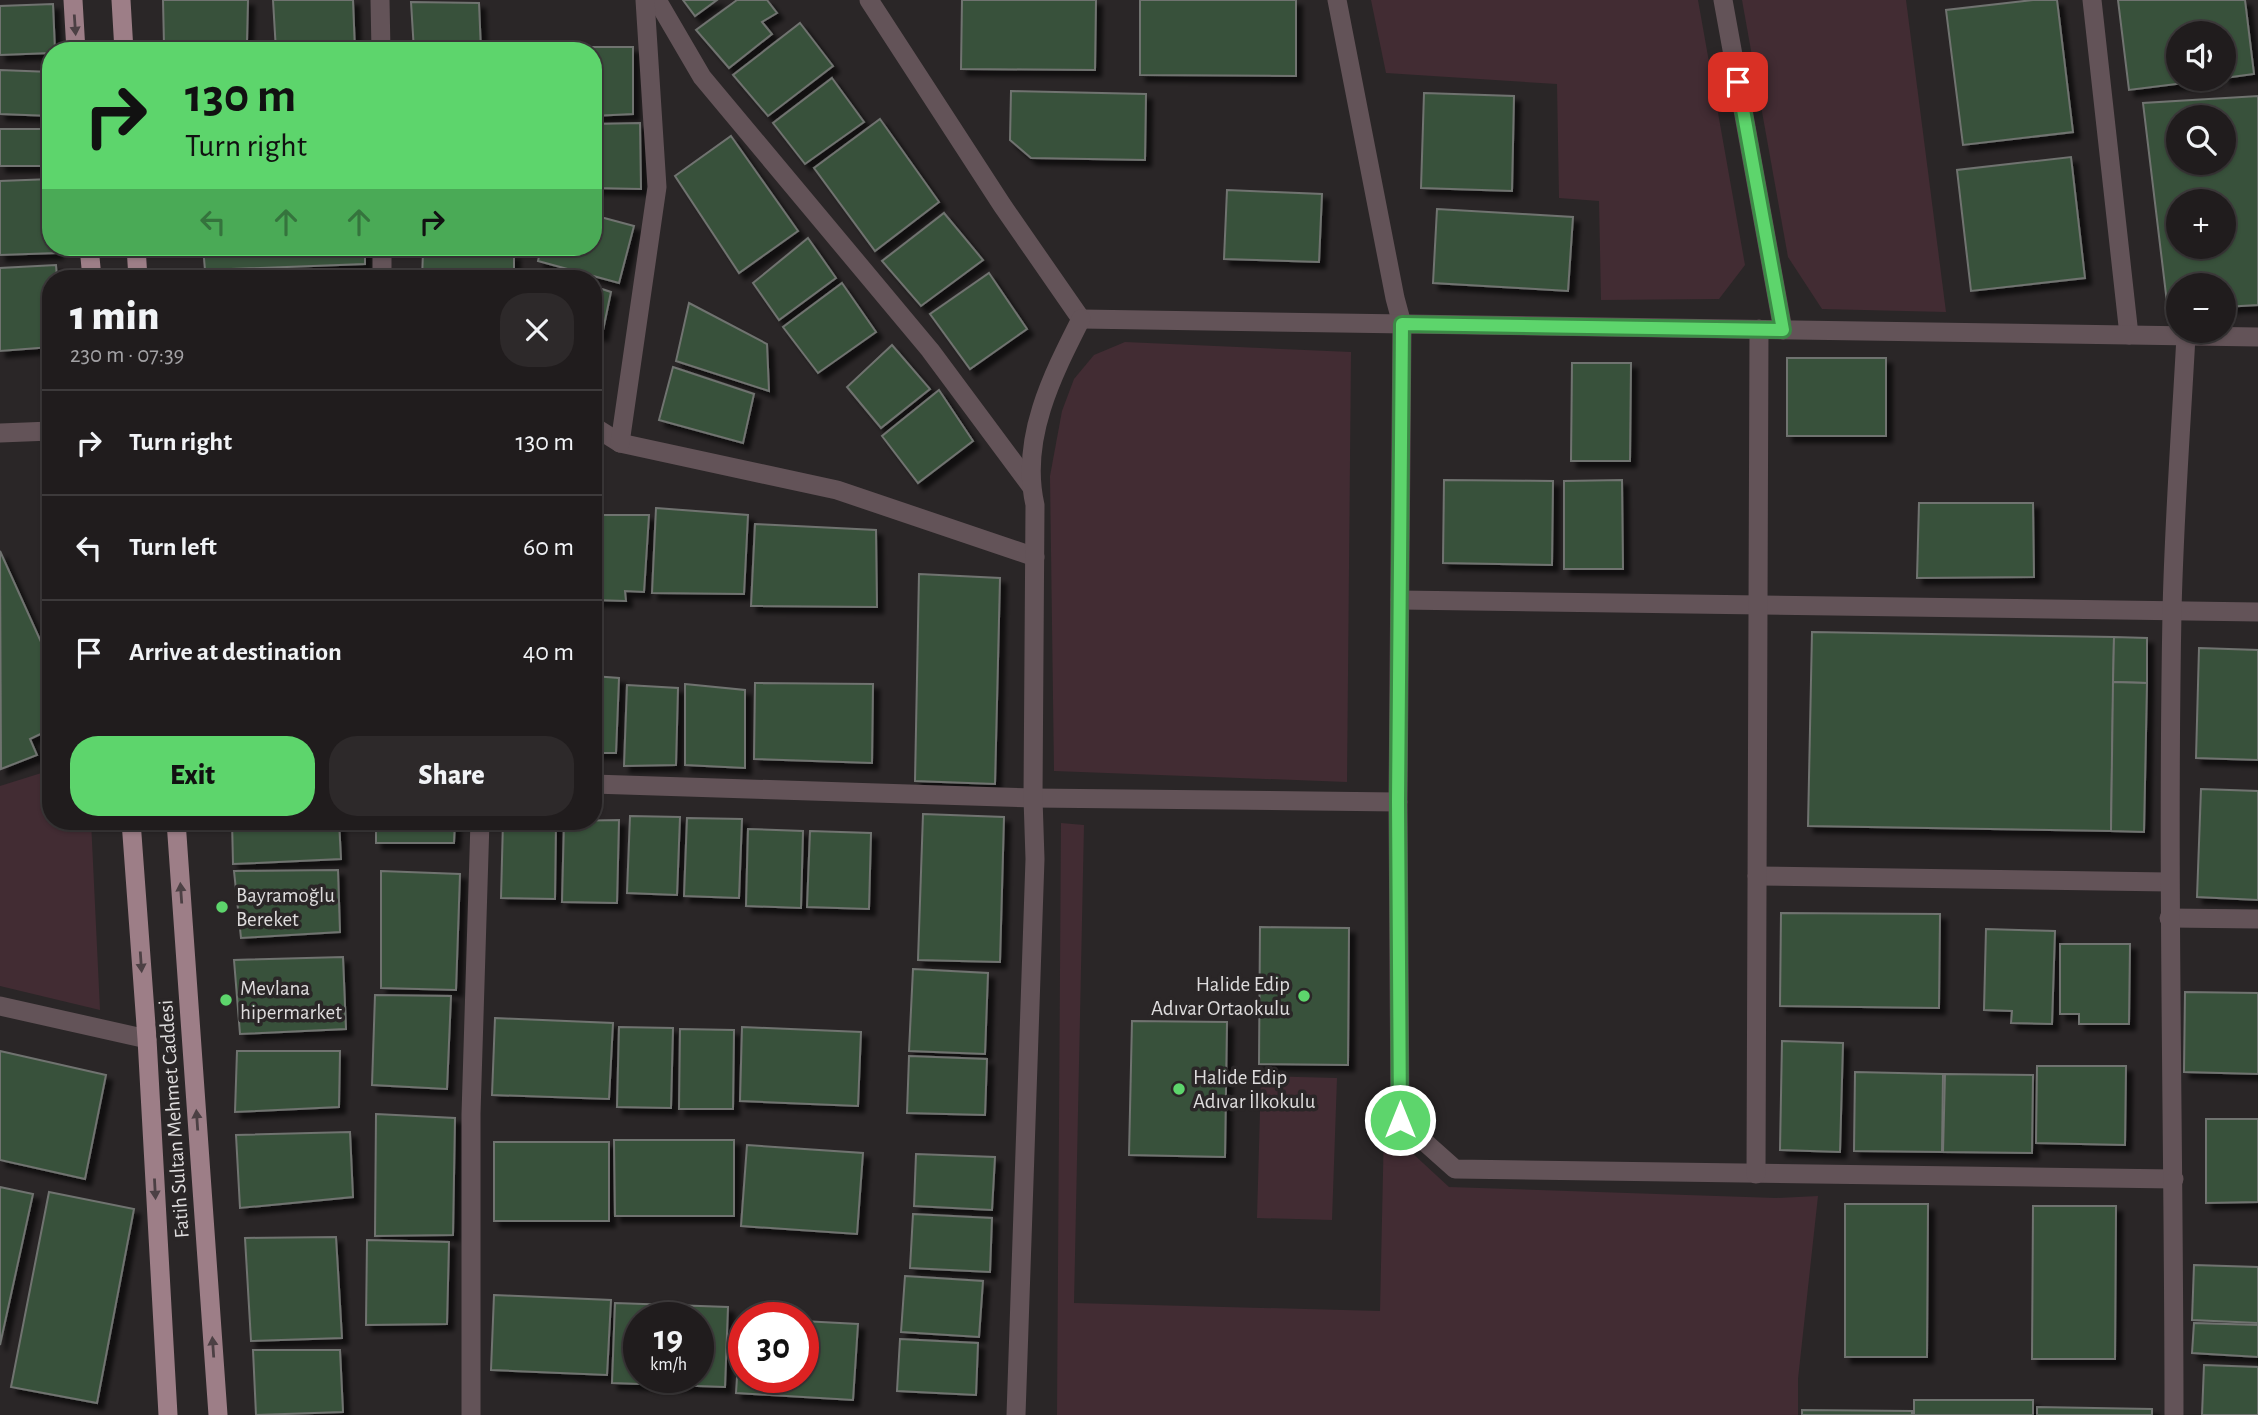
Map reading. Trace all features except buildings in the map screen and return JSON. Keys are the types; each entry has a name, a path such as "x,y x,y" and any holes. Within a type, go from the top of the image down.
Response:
{"main road":[{"path":"73,0 75,42"},
{"path":"121,0 123,42"},
{"name":"Fatih Sultan Mehmet Caddesi","path":"132,830 147,1039 168,1415"},
{"name":"Fatih Sultan Mehmet Caddesi","path":"177,830 218,1415"}],"street":[{"path":"380,0 381,42"},
{"path":"620,443 657,187 645,0"},
{"path":"657,0 702,77 930,350 1031,486"},
{"path":"869,0 1002,205 1081,319"},
{"path":"1337,0 1402,324 1398,802 1400,1120 1455,1169 2174,1179"},
{"path":"1723,0 1783,330"},
{"path":"2092,0 2129,335"},
{"path":"1016,1415 1035,859 1035,505 1031,486 1034,434 1052,378 1081,319"},
{"path":"1081,319 2166,336"},
{"path":"1756,1174 1759,329"},
{"path":"2236,337 2258,337"},
{"path":"2174,1415 2174,1179 2169,882 2172,610 2186,343"},
{"path":"0,433 42,431"},
{"path":"602,432 620,443 837,489 1035,557"},
{"path":"1400,600 2258,612"},
{"path":"602,784 1033,798 1398,802"},
{"path":"471,1415 471,1114 480,830"},
{"path":"1757,876 2169,882"},
{"path":"2169,918 2258,919"},
{"path":"0,1006 147,1039"}],"shaded area":[{"path":"1371,0 1698,0 1745,265 1719,299 1601,300 1599,201 1559,198 1557,84 1386,73"},
{"path":"1742,0 1906,0 1946,312 1822,309 1788,257"},
{"path":"1125,342 1351,352 1347,782 1054,771 1050,476 1062,411 1074,379 1094,355"},
{"path":"42,773 42,830 91,830 100,1010 0,986 0,786"},
{"path":"1061,823 1084,825 1074,1303 1380,1311 1384,1127 1449,1187 1776,1198 1818,1196 1798,1379 1798,1415 1057,1415"},
{"path":"1261,1076 1337,1078 1332,1220 1257,1218"}],"place":[{"name":"Bayramoğlu Bereket","path":"222,907"},
{"name":"Halide Edip Adıvar Ortaokulu","path":"1304,996"},
{"name":"Mevlana hipermarket","path":"226,1000"},
{"name":"Halide Edip Adıvar İlkokulu","path":"1179,1089"}],"route":[{"path":"1400,1120 1398,802 1402,324 1783,330 1738,82"}]}
